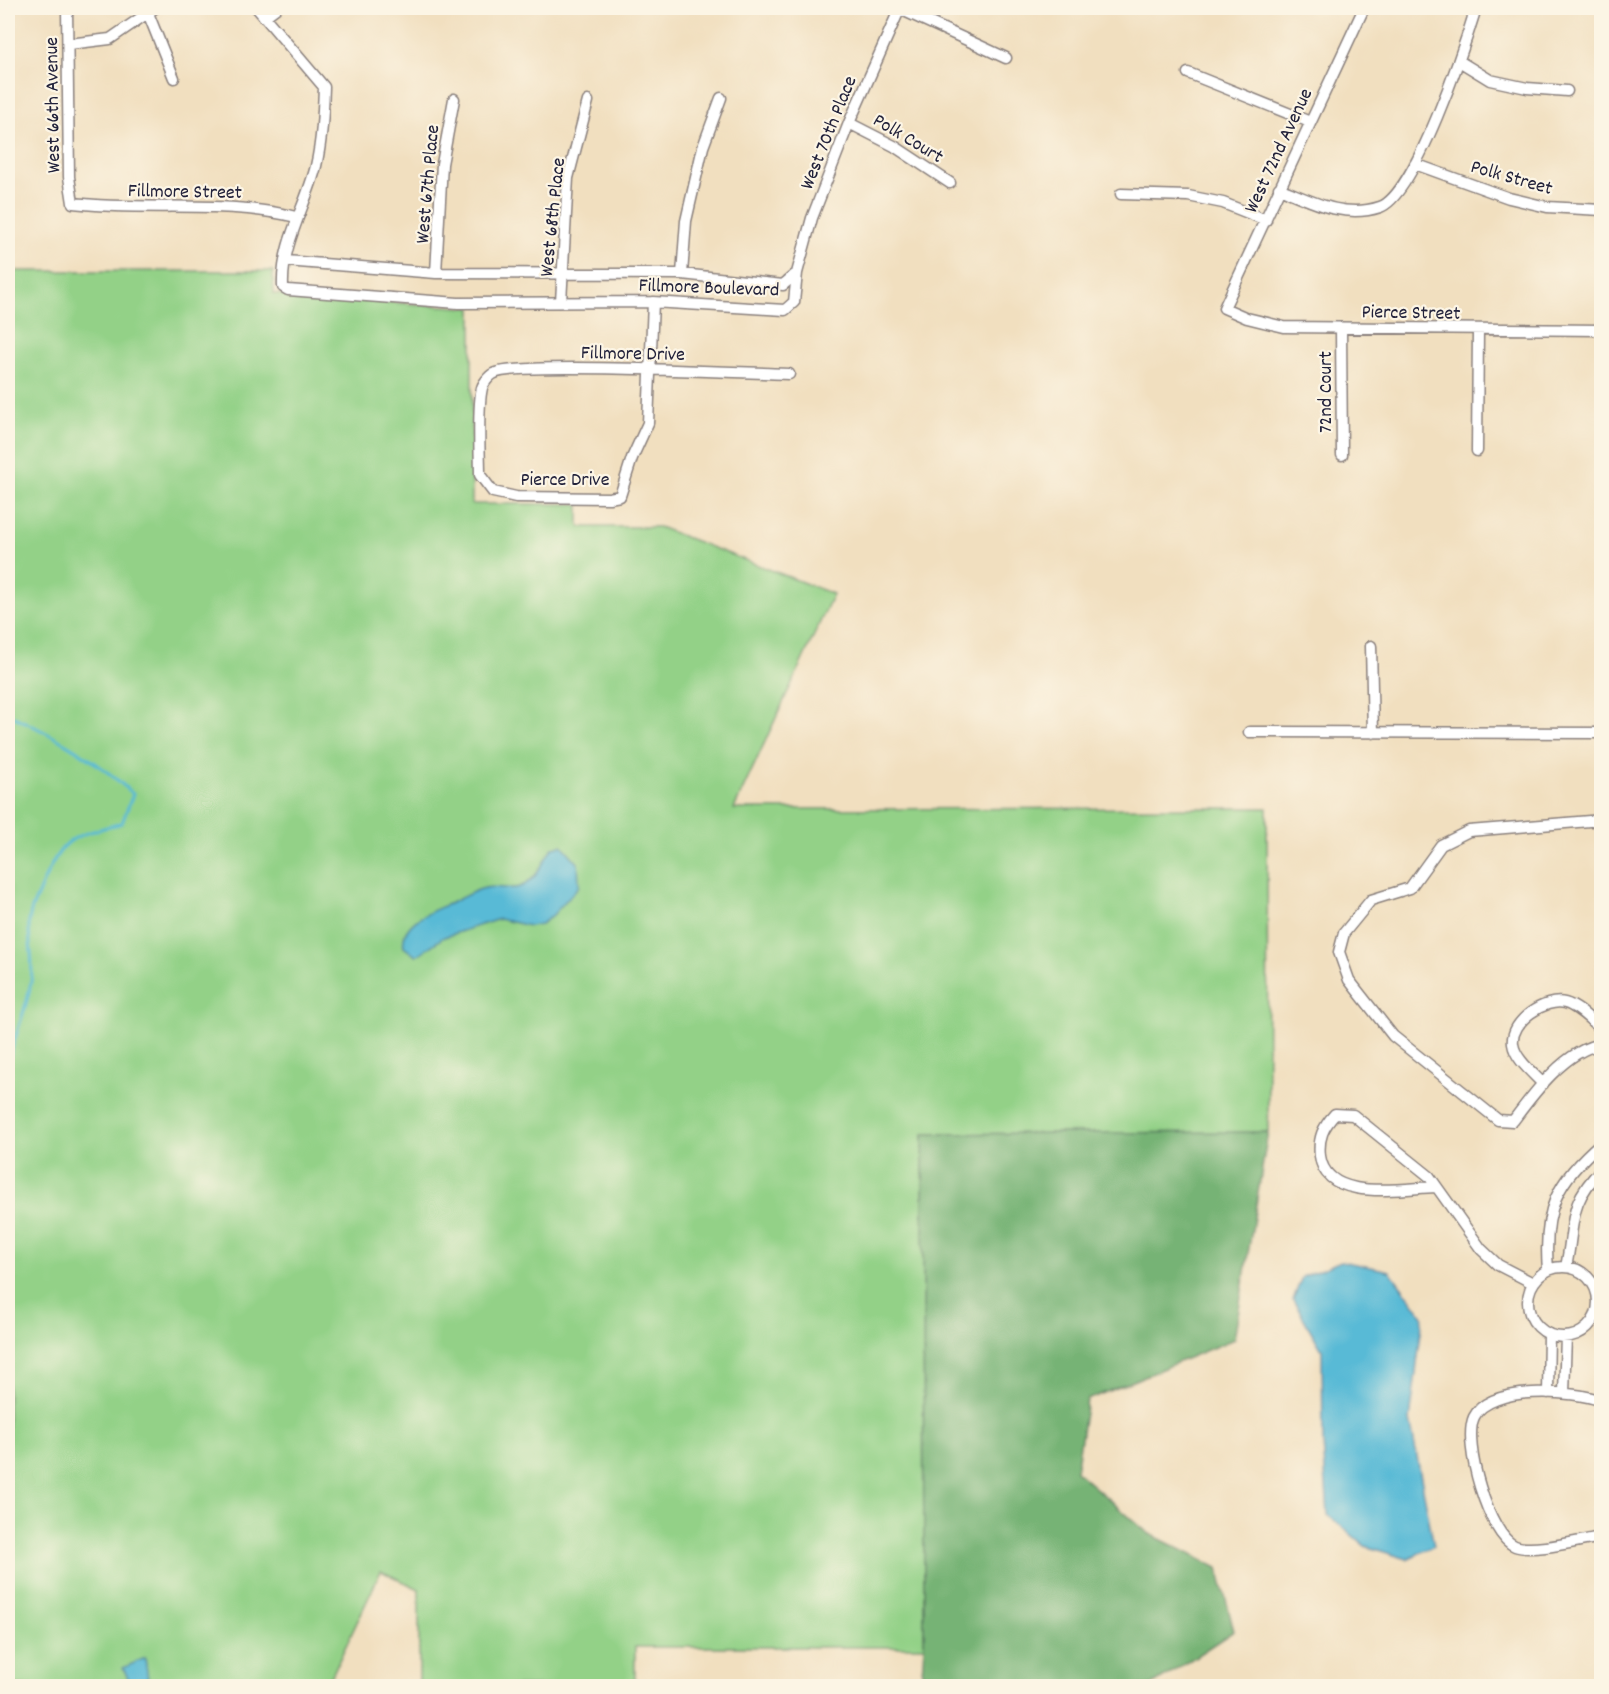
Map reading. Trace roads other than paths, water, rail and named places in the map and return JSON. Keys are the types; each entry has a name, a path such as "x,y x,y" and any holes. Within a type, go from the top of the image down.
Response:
{"street":[{"name":"West 66th Avenue","path":"67,8 69,177 73,203"},
{"path":"276,8 260,12 324,87 323,125 315,167 296,217 286,261"},
{"path":"900,8 1006,58"},
{"name":"West 70th Place","path":"797,273 812,218 849,123 900,8"},
{"name":"West 72nd Avenue","path":"1224,308 1364,8"},
{"path":"1279,188 1333,210 1356,212 1383,206 1401,188 1415,164 1459,62 1476,8"},
{"path":"69,44 110,39 151,10 174,78"},
{"path":"1459,62 1490,80 1527,88 1567,91"},
{"path":"1188,73 1310,122"},
{"path":"682,274 686,221 703,147 721,98"},
{"name":"West 67th Place","path":"436,273 442,164 454,99"},
{"name":"West 68th Place","path":"561,302 568,178 588,101"},
{"name":"Polk Court","path":"849,123 894,146 950,183"},
{"name":"Polk Street","path":"1415,164 1509,198 1547,207 1602,210"},
{"path":"1121,194 1188,196 1223,203 1266,220"},
{"name":"Fillmore Street","path":"73,203 103,207 262,209 296,217"},
{"name":"Fillmore Boulevard","path":"286,261 436,273 682,274 783,285 797,273 794,302 785,310 653,302 458,303 288,290 283,287 286,261"},
{"name":"Pierce Drive","path":"482,386 480,475 494,492 516,497 609,498 620,496 632,458 648,423 652,370 653,302"},
{"name":"Pierce Street","path":"1224,308 1247,318 1284,327 1602,330"},
{"name":"72nd Court","path":"1341,328 1342,455"},
{"path":"1477,451 1478,330"},
{"name":"Fillmore Drive","path":"482,386 494,373 508,369 789,374"},
{"path":"1371,646 1373,733"},
{"path":"1249,732 1602,733"},
{"path":"1602,820 1469,831 1441,845 1410,888 1371,900 1344,933 1339,952 1349,980 1393,1036 1498,1119 1513,1121 1543,1084 1578,1053 1602,1044"},
{"path":"1543,1084 1519,1058 1512,1043 1517,1025 1532,1012 1552,1002 1565,1003 1576,1008 1602,1030"},
{"path":"1435,1187 1359,1189 1344,1186 1332,1179 1322,1165 1319,1142 1324,1125 1335,1113 1353,1115 1429,1176 1481,1249 1498,1265 1533,1283"},
{"path":"1548,1270 1550,1211 1576,1164 1602,1142"},
{"path":"1566,1267 1572,1218 1577,1202 1591,1180 1602,1169"},
{"path":"1596,1286 1580,1271 1566,1267 1548,1270 1533,1283 1527,1299 1529,1313 1536,1325 1549,1334 1566,1337 1581,1331 1593,1321 1597,1309 1596,1286 1602,1275"},
{"path":"1548,1393 1549,1334"},
{"path":"1564,1393 1566,1337"},
{"path":"1602,1401 1587,1395 1564,1393 1492,1399 1482,1405 1473,1419 1473,1469 1495,1525 1506,1541 1518,1547 1551,1546 1602,1537"}],"water":[{"path":"562,845 578,863 579,886 552,916 541,924 529,926 499,919 444,937 416,956 404,947 407,930 421,917 481,889 517,888 528,883 537,874 553,847"},
{"path":"1341,1261 1390,1271 1423,1316 1410,1420 1434,1546 1407,1559 1365,1546 1328,1515 1323,1442 1322,1350 1293,1300 1302,1277"},
{"path":"145,1658 149,1686 132,1686 123,1668"}],"waterway":[{"path":"8,714 74,748 104,769 133,794 122,823 90,832 70,841 56,857 49,870 30,916 31,981 8,1061"}]}
